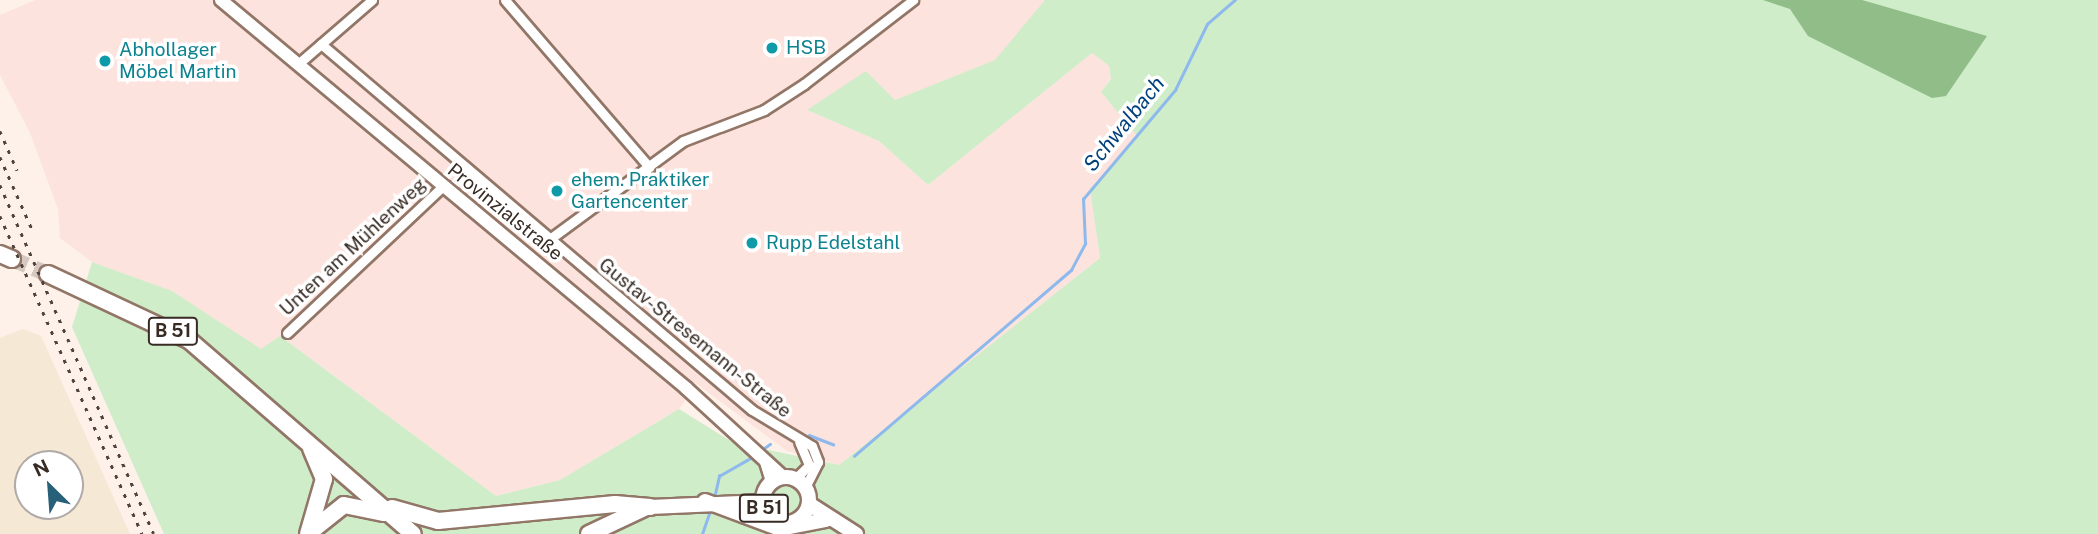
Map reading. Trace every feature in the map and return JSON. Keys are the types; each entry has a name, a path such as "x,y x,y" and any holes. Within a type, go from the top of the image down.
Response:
{"highway":[{"name":"B 51","path":"48,274 155,320 281,414 410,531"},
{"name":"B 51","path":"281,414 322,464 323,494 308,534"},
{"name":"B 51","path":"348,475 419,520 650,507"},
{"path":"308,534 344,505 380,509 410,531"},
{"name":"B 51","path":"589,534 650,507"}],"main road":[{"name":"Provinzialstraße","path":"221,0 750,442 789,481"},
{"name":"B 51","path":"650,507 701,501 723,504 763,502 789,481 806,510 856,534"},
{"name":"B 51","path":"763,502 769,516 782,523 806,510"},
{"name":"B 51","path":"723,504 780,529 829,521"}],"street":[{"path":"298,64 372,0"},
{"path":"505,0 649,167"},
{"path":"547,241 684,141 764,110 843,58 913,0"},
{"name":"Gustav-Stresemann-Straße","path":"321,44 547,241 817,456 789,481"},
{"name":"Unten am Mühlenweg","path":"287,333 443,186"}],"shaded area":[{"path":"35,0 1045,0 996,60 895,100 807,110 879,141 928,185 1092,53 1109,66 1111,78 1101,92 1137,136 1090,189 1100,258 839,465 787,451 697,384 679,409 560,480 496,496 280,336 261,350 172,291 92,262 60,238 58,209 30,133 0,75 0,15"},
{"path":"23,329 41,336 130,534 0,534 0,338"}],"green space":[{"path":"1045,0 2098,0 2098,534 164,534 72,327 92,262 172,291 261,349 280,336 496,496 560,480 679,409 732,442 839,465 1100,258 1090,189 1137,136 1101,92 1111,79 1109,66 1092,53 928,185 879,141 807,110 866,71 895,100 995,60"},
{"path":"1763,0 1862,0 1987,36 1946,96 1932,98 1808,36 1790,9"}],"waterway":[{"path":"854,456 1071,270 1085,244 1083,199 1175,90 1207,24 1235,0"},
{"path":"809,435 833,444"},
{"name":"Schwalbach","path":"760,451 770,444"},
{"name":"Schwalbach","path":"714,498 719,476 754,456"},
{"name":"Schwalbach","path":"702,534 710,511"}],"tunnel":[{"path":"12,259 48,274"}],"railway":[{"path":"0,131 17,170"},
{"path":"0,157 33,231"},
{"path":"0,185 154,534"},
{"path":"0,216 142,534"}],"place":[{"name":"HSB","path":"772,48"},
{"name":"Abhollager Möbel Martin","path":"105,61"},
{"name":"ehem. Praktiker Gartencenter","path":"557,191"},
{"name":"Rupp Edelstahl","path":"752,243"}]}
